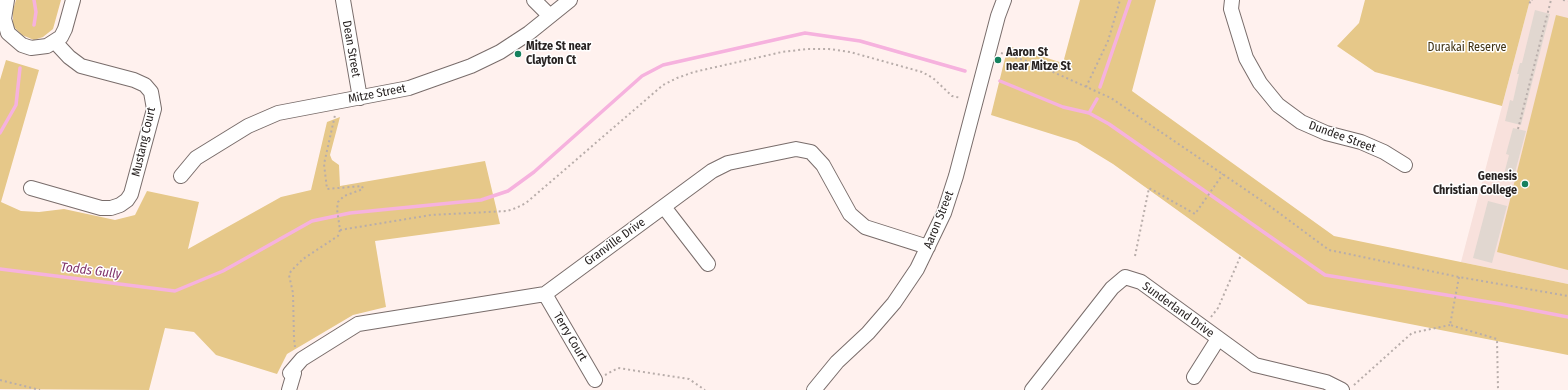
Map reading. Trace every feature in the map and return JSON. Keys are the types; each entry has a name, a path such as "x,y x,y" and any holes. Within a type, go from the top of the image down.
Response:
{"street":[{"path":"7,0 2,27 22,45 40,48 56,42 61,37 65,29 73,0"},
{"name":"Dean Street","path":"343,0 360,98"},
{"path":"534,0 550,16"},
{"name":"Mitze Street","path":"181,176 196,158 248,126 278,113 409,88 471,66 500,52 529,33 570,0"},
{"name":"Aaron Street","path":"998,16 1000,0"},
{"name":"Aaron Street","path":"814,390 837,362 868,333 894,303 917,269 928,247 944,213 956,176 998,16 1004,0"},
{"name":"Dundee Street","path":"1232,0 1231,9 1246,58 1260,83 1278,105 1301,122 1326,133 1361,142 1384,152 1405,165"},
{"name":"Mustang Court","path":"31,188 101,208 111,208 120,205 127,200 133,188 154,109 151,92 145,85 134,80 81,66 69,57 56,42"},
{"name":"Granville Drive","path":"289,390 294,373 290,373 302,359 358,324 545,294 712,171 728,163 796,149 811,152 823,165 850,214 865,227 928,247"},
{"path":"664,206 708,264"},
{"name":"Sunderland Drive","path":"1032,390 1112,288 1125,277 1141,282 1256,365 1326,382 1342,390"},
{"name":"Terry Court","path":"545,294 595,380"},
{"path":"1194,377 1218,339"}],"path":[{"path":"1086,87 1108,41 1120,0"},
{"path":"1529,2 1532,3 1532,0"},
{"path":"1518,129 1551,0"},
{"path":"1563,0 1568,1"},
{"path":"340,230 431,216 507,211 516,208 526,203 663,85 694,72 782,52 807,49 829,49 850,52 922,72 933,78 952,96 961,98"},
{"path":"1001,53 1033,63 1111,98 1223,174 1329,250 1459,277 1568,296"},
{"path":"302,359 294,339 293,293 288,275 304,260 335,240 340,230 337,209 340,198 363,189 362,186 327,189 324,164 338,101"},
{"path":"1135,256 1149,188 1195,214 1223,174"},
{"path":"1204,328 1218,308 1241,255"},
{"path":"1450,325 1459,277"},
{"path":"1348,390 1412,333 1450,325 1497,339 1498,390"},
{"path":"595,380 618,368 689,379 705,390"},
{"path":"0,380 40,390"}],"shaded area":[{"name":"Genesis Christian College","path":"1530,0 1568,0 1568,284 1461,262"}],"green space":[{"path":"16,0 61,0 53,29 43,37 34,40 22,35 13,26 13,10"},
{"path":"1080,0 1156,0 1132,91 1334,236 1568,284 1568,355 1308,304 1113,164 1077,142 991,115 1008,46 1063,63"},
{"name":"Durakai Reserve","path":"1365,0 1530,0 1502,106 1375,72 1337,46 1359,23"},
{"path":"1556,15 1568,18 1568,270 1497,252"},
{"path":"6,60 39,70 1,202 21,211 39,212 64,209 115,220 135,215 147,191 199,202 188,249 281,197 311,190 327,122 340,117 330,155 332,160 339,165 340,186 485,161 500,224 375,241 386,307 353,315 287,354 277,374 216,355 194,332 165,328 149,390 0,389 0,80"}],"building":[{"path":"1535,10 1550,14 1521,125 1505,121 1510,100 1513,101 1519,74 1517,74 1520,63 1522,63"},
{"path":"1513,128 1526,131 1513,180 1503,178 1509,155 1506,154"},
{"path":"1488,201 1507,206 1492,263 1473,258"}],"waterway":[{"path":"34,0 36,12 34,25"},
{"path":"1100,87 1130,0"},
{"name":"Todds Gully","path":"0,269 175,291 223,271 312,221 350,213 481,200 508,191 534,172 642,76 663,65 805,33 860,41 965,71"},
{"path":"0,133 16,105 20,68"},
{"path":"1000,81 1063,107 1089,113 1109,124 1325,275 1501,304 1568,317"},
{"path":"1089,113 1097,99"}],"place":[{"name":"Mitze St near Clayton Ct","path":"518,54"},
{"name":"Aaron St near Mitze St","path":"998,60"},
{"name":"Genesis Christian College","path":"1525,184"}]}
